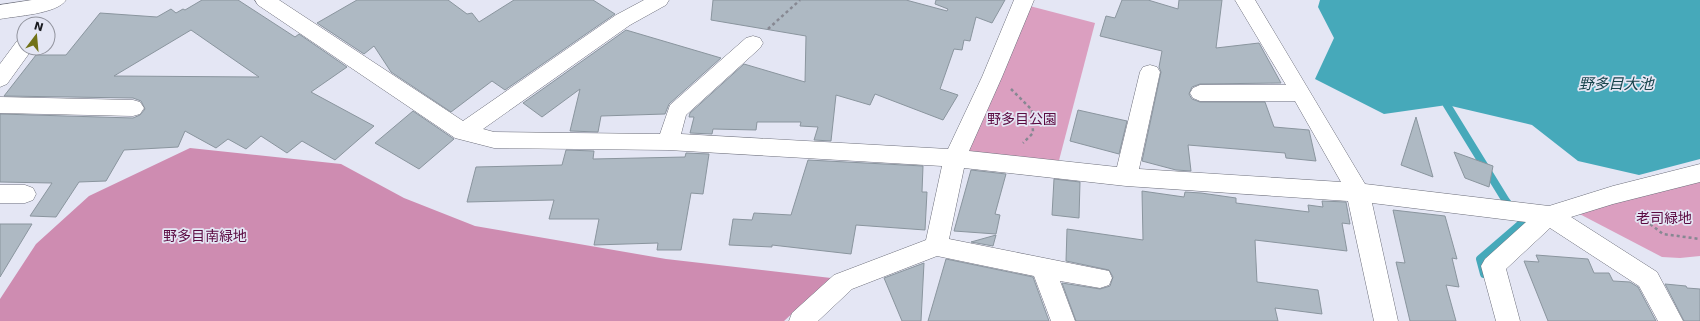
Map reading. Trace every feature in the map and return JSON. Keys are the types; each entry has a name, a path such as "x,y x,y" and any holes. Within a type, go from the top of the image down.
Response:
{"street":[{"path":"265,0 463,132 494,140 668,142 955,158 1126,176 1358,192 1549,215 1613,195 1700,173"},
{"path":"463,132 622,20 659,0"},
{"path":"936,246 955,158 992,77 1024,0"},
{"path":"1245,0 1358,192 1386,321"},
{"path":"0,12 51,2"},
{"path":"43,16 51,2"},
{"path":"668,142 677,111 760,36"},
{"path":"0,79 17,56"},
{"path":"1126,176 1150,72"},
{"path":"1200,93 1301,93"},
{"path":"0,105 132,108"},
{"path":"0,194 25,194"},
{"path":"1508,321 1493,266 1549,215"},
{"path":"1549,215 1648,279 1670,321"},
{"path":"801,321 843,282 936,246 1100,278"},
{"path":"1043,268 1063,321"}],"path":[{"path":"760,36 800,0"},
{"path":"992,77 1016,92 1032,110 1033,133 1017,149 1016,164"},
{"path":"1613,195 1663,234 1700,239"}],"green space":[{"name":"野多目公園","path":"1022,4 1095,23 1057,168 955,158"},
{"name":"野多目南緑地","path":"190,148 341,164 404,198 475,226 666,259 831,278 784,321 0,321 0,299 36,244 89,196"},
{"name":"老司緑地","path":"1700,173 1700,256 1680,258 1662,257 1570,209"}],"water":[{"name":"野多目大池","path":"1320,0 1700,0 1700,159 1639,175 1578,161 1532,125 1447,105 1384,114 1315,79 1334,38 1318,7"}],"building":[{"path":"202,0 238,0 295,37 299,34 347,67 311,92 374,126 335,160 302,141 287,153 261,136 246,149 228,139 216,148 185,131 178,147 124,150 106,181 79,182 56,217 30,216 52,183 0,182 0,114 133,118 140,115 145,109 141,101 133,98 4,96 35,56 66,55 100,13 157,17 171,9 176,13 183,9 185,10","holes":["191,30 259,77 114,76"]},
{"path":"357,0 448,0 467,14 472,13 479,22 514,0 593,0 615,14 505,90 492,81 451,112 391,72 374,46 364,54 317,23"},
{"path":"713,0 906,0 947,11 948,9 935,4 936,0 1005,0 992,23 976,17 970,41 964,40 962,50 954,49 940,89 958,95 943,120 875,94 870,105 836,95 831,141 814,140 818,127 800,126 801,122 757,122 756,130 713,129 712,134 690,133 694,117 689,117 690,113 744,64 805,82 806,36 711,20"},
{"path":"1122,0 1148,0 1178,9 1179,0 1222,0 1216,48 1259,43 1281,83 1200,84 1192,87 1189,94 1192,99 1200,102 1265,102 1274,127 1309,130 1316,161 1286,158 1285,153 1188,145 1191,171 1176,170 1142,161 1161,72 1159,67 1162,51 1100,36 1106,16 1115,18"},
{"path":"626,30 721,58 669,104 665,114 601,116 598,132 570,131 580,89 542,117 523,103"},
{"path":"1078,110 1127,121 1119,154 1070,141"},
{"path":"413,111 454,139 419,169 375,143"},
{"path":"1416,117 1433,177 1401,165"},
{"path":"566,150 594,151 593,159 685,157 686,153 709,154 703,194 691,193 681,250 657,250 658,243 594,245 599,219 549,219 554,200 467,202 476,167 562,165"},
{"path":"1454,152 1493,166 1489,187 1465,178"},
{"path":"808,160 923,166 922,192 927,192 925,230 856,225 851,254 772,245 772,247 729,245 733,219 752,220 754,213 791,215"},
{"path":"971,170 1006,174 995,214 1000,215 996,234 954,231"},
{"path":"1054,179 1080,182 1079,218 1052,215"},
{"path":"1142,191 1184,197 1185,192 1201,193 1236,198 1236,203 1309,212 1308,205 1323,207 1322,201 1346,202 1350,224 1342,223 1347,251 1255,240 1257,282 1318,290 1322,314 1275,308 1278,321 1076,321 1062,283 1100,289 1110,286 1113,277 1109,270 1066,261 1067,229 1143,240"},
{"path":"1393,210 1445,216 1457,259 1452,258 1459,287 1446,285 1456,321 1410,321 1396,262 1405,263"},
{"path":"0,224 32,224 0,277"},
{"path":"996,235 993,246 971,242"},
{"path":"1536,255 1588,259 1594,273 1609,273 1613,281 1630,282 1638,287 1656,321 1548,321 1524,261 1539,262"},
{"path":"946,259 1033,277 1049,321 928,321"},
{"path":"924,263 921,321 902,321 884,278"},
{"path":"1665,284 1700,289 1700,321 1684,321"}],"waterway":[{"path":"1447,105 1506,201 1523,222 1480,259 1484,274"}]}
